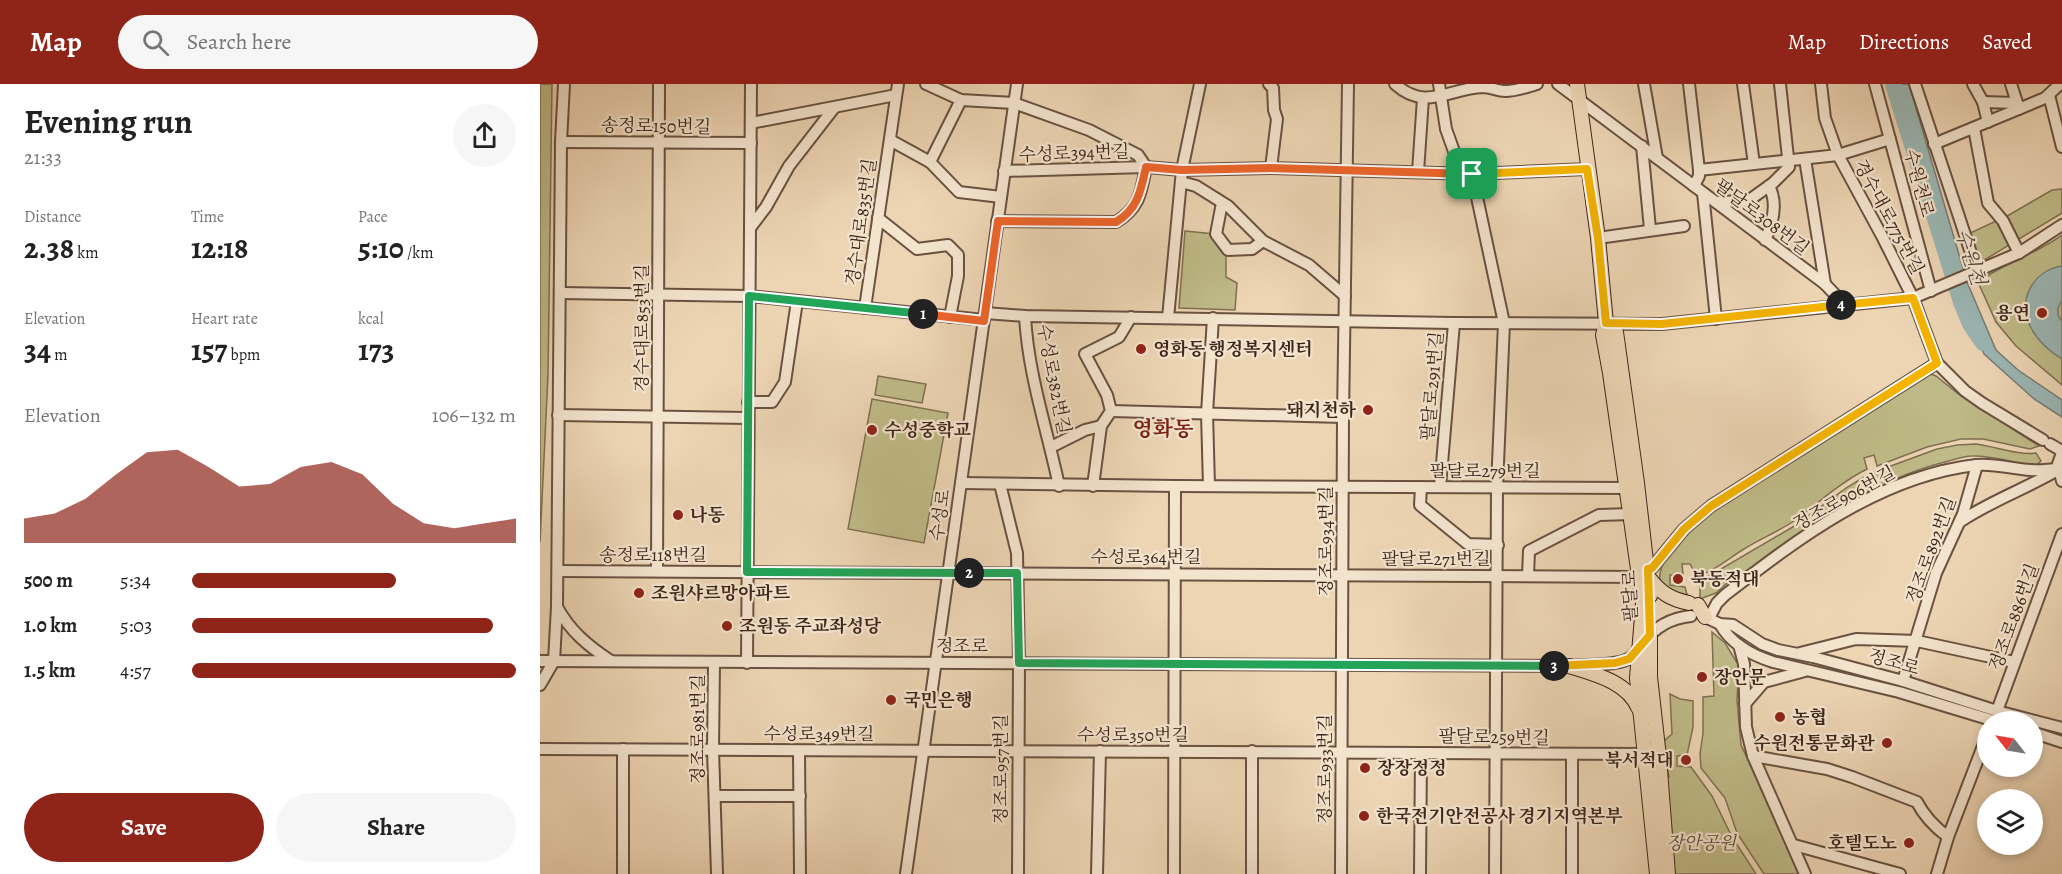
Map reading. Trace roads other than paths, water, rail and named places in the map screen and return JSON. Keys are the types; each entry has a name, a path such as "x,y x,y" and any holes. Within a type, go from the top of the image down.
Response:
{"main road":[{"name":"팔달로","path":"1577,84 1598,238 1606,323 1603,335 1631,514 1645,574 1637,678 1657,874"},
{"name":"팔달로","path":"1606,323 1616,332 1645,574 1650,635 1650,677 1660,766 1668,874"},
{"path":"1645,574 1661,593 1698,612"},
{"path":"1569,666 1600,676 1617,685 1635,698 1642,717"}],"street":[{"path":"540,685 554,661 557,607 561,142 564,84"},
{"name":"경수대로853번길","path":"657,572 659,84"},
{"path":"747,663 751,84"},
{"path":"926,84 961,100 1014,103 1089,130 1138,155 1146,167"},
{"name":"수성로","path":"906,874 1017,84"},
{"path":"1168,318 1182,170 1200,84"},
{"path":"1269,84 1273,88 1274,110 1277,119 1270,168"},
{"name":"정조로934번길","path":"1342,665 1348,84"},
{"path":"1395,84 1418,98 1441,96 1484,87 1505,91 1537,84"},
{"path":"1439,84 1446,129 1467,174 1504,323 1497,487 1495,874"},
{"name":"팔달로308번길","path":"1558,84 1824,284 1845,305"},
{"path":"1644,84 1657,158"},
{"path":"1689,84 1699,170 1699,190 1716,319"},
{"path":"1743,84 1754,164"},
{"path":"1716,202 1748,201 1769,186 1789,167 1780,84"},
{"name":"경수대로775번길","path":"1821,84 1825,118 1838,155 1913,298 1937,363"},
{"name":"수원천로","path":"1875,84 1933,290"},
{"name":"수원천로","path":"1915,84 1974,272"},
{"path":"1973,84 1983,102 1988,122"},
{"path":"2011,84 2018,106"},
{"path":"1934,144 1988,122 2055,88 2062,147"},
{"path":"751,123 834,108 897,89"},
{"name":"경수대로835번길","path":"865,308 897,89"},
{"path":"1418,172 1424,98"},
{"path":"961,100 930,162 959,192 1001,197"},
{"path":"1983,102 2018,106"},
{"path":"750,228 766,207 789,166 834,108"},
{"path":"1974,128 1988,203 2003,221 2019,253"},
{"path":"1699,170 1838,155 1890,139"},
{"name":"경수대로835번길","path":"890,140 930,162"},
{"name":"송정로150번길","path":"561,142 751,143"},
{"path":"1642,146 1650,229"},
{"path":"1805,159 1824,284"},
{"name":"수성로394번길","path":"998,221 1116,222 1134,208 1146,167"},
{"name":"수성로394번길","path":"1004,171 1146,167 1182,170 1270,168 1467,174 1587,169"},
{"path":"1181,182 1196,186 1222,203 1263,241 1309,265 1345,296"},
{"path":"1765,240 1773,224 1774,195 1769,186"},
{"path":"1222,203 1216,234 1228,250 1252,249 1263,241"},
{"path":"878,218 917,249 948,245 958,255 958,276 950,317"},
{"name":"팔달로291번길","path":"1345,320 1662,324 1913,298 2019,253 2062,225"},
{"path":"1598,238 1684,226"},
{"name":"수성로382번길","path":"561,293 749,296 950,317 1345,320"},
{"path":"748,402 772,402 785,382 797,301"},
{"name":"수성로382번길","path":"1025,316 1026,342 1032,373 1059,486"},
{"name":"수성로382번길","path":"1111,411 1107,395 1085,354 1119,336 1131,317"},
{"path":"1209,486 1207,413 1213,318"},
{"name":"팔달로291번길","path":"1440,487 1454,323"},
{"path":"1645,574 1691,522 1711,506 1937,363 1965,391 2062,452 2058,464 2062,482"},
{"path":"1093,486 1101,426 1111,411 1343,417"},
{"path":"558,415 748,418"},
{"path":"1051,447 1085,430 1101,426"},
{"name":"정조로906번길","path":"1698,612 1717,603 1782,552 1846,511 1901,483 1939,472 1977,465 2030,470 2058,469"},
{"name":"정조로892번길","path":"1903,681 1936,573 1960,521 1977,465"},
{"path":"1960,521 2058,469"},
{"name":"팔달로279번길","path":"961,483 1059,486 1627,488"},
{"name":"정조로957번길","path":"1000,484 1017,554 1019,663 1017,874"},
{"path":"1174,874 1175,486"},
{"path":"1421,487 1420,505 1468,543 1498,545"},
{"path":"1528,576 1529,552 1599,515 1631,514"},
{"name":"정조로886번길","path":"1997,711 2062,534"},
{"name":"송정로118번길","path":"558,571 949,573"},
{"name":"수성로364번길","path":"949,573 1343,575"},
{"name":"팔달로271번길","path":"1343,575 1645,574"},
{"path":"557,607 581,640 612,662"},
{"name":"정조로","path":"540,661 1569,666 1615,663 1629,659 1661,625 1698,612 1720,624 1733,625 1762,644 1903,681 1978,711"},
{"name":"정조로","path":"1720,624 1726,635 1755,656 1977,713"},
{"path":"1797,653 1856,639 1917,641 2014,662"},
{"path":"1739,645 1744,664 1746,727 1753,756 1805,874"},
{"name":"정조로981번길","path":"714,663 713,750 717,874"},
{"name":"정조로933번길","path":"1341,874 1342,665"},
{"path":"1745,704 1764,682 1809,669"},
{"name":"정조로","path":"2043,725 2062,728"},
{"path":"2043,736 2062,742"},
{"name":"수성로349번길","path":"540,749 799,751 924,749"},
{"path":"623,749 623,874"},
{"name":"수성로350번길","path":"924,749 1342,752"},
{"path":"799,751 800,874"},
{"path":"1097,874 1100,751"},
{"path":"1252,752 1252,874"},
{"name":"팔달로259번길","path":"1342,752 1645,754"},
{"path":"1420,874 1421,753"},
{"path":"1572,755 1572,874"},
{"path":"1753,756 1827,769 1917,802 1921,810 1948,837"},
{"path":"1937,874 1948,837 1977,762"},
{"name":"정조로981번길","path":"715,796 800,796"},
{"path":"1794,845 1900,874"}],"water":[{"path":"1895,84 1909,84 1967,282 1996,350 2018,370 2062,400 2062,417 2034,399 1984,354 1970,324"},
{"name":"용연","path":"2062,266 2062,300 2058,308 2058,315 2062,322 2062,359 2036,336 2026,316 2026,306 2027,296 2036,280 2043,273"}],"waterway":[{"name":"수원천","path":"1893,84 1961,302 1970,324 1983,343"}],"place":[{"name":"용연","path":"2042,313"},
{"name":"영화동 행정복지센터","path":"1141,349"},
{"name":"돼지천하","path":"1368,410"},
{"name":"수성중학교","path":"872,430"},
{"name":"나동","path":"678,515"},
{"name":"북동적대","path":"1678,579"},
{"name":"조원샤르망아파트","path":"639,593"},
{"name":"조원동 주교좌성당","path":"727,626"},
{"name":"장안문","path":"1702,677"},
{"name":"국민은행","path":"891,700"},
{"name":"농협","path":"1780,717"},
{"name":"수원전통문화관","path":"1887,743"},
{"name":"북서적대","path":"1686,760"},
{"name":"장장정정","path":"1365,768"},
{"name":"한국전기안전공사 경기지역본부","path":"1364,816"},
{"name":"호텔도노","path":"1909,843"}],"district":[{"name":"영화동","path":"1163,429"}],"park label":[{"name":"장안공원","path":"1701,843"}]}
